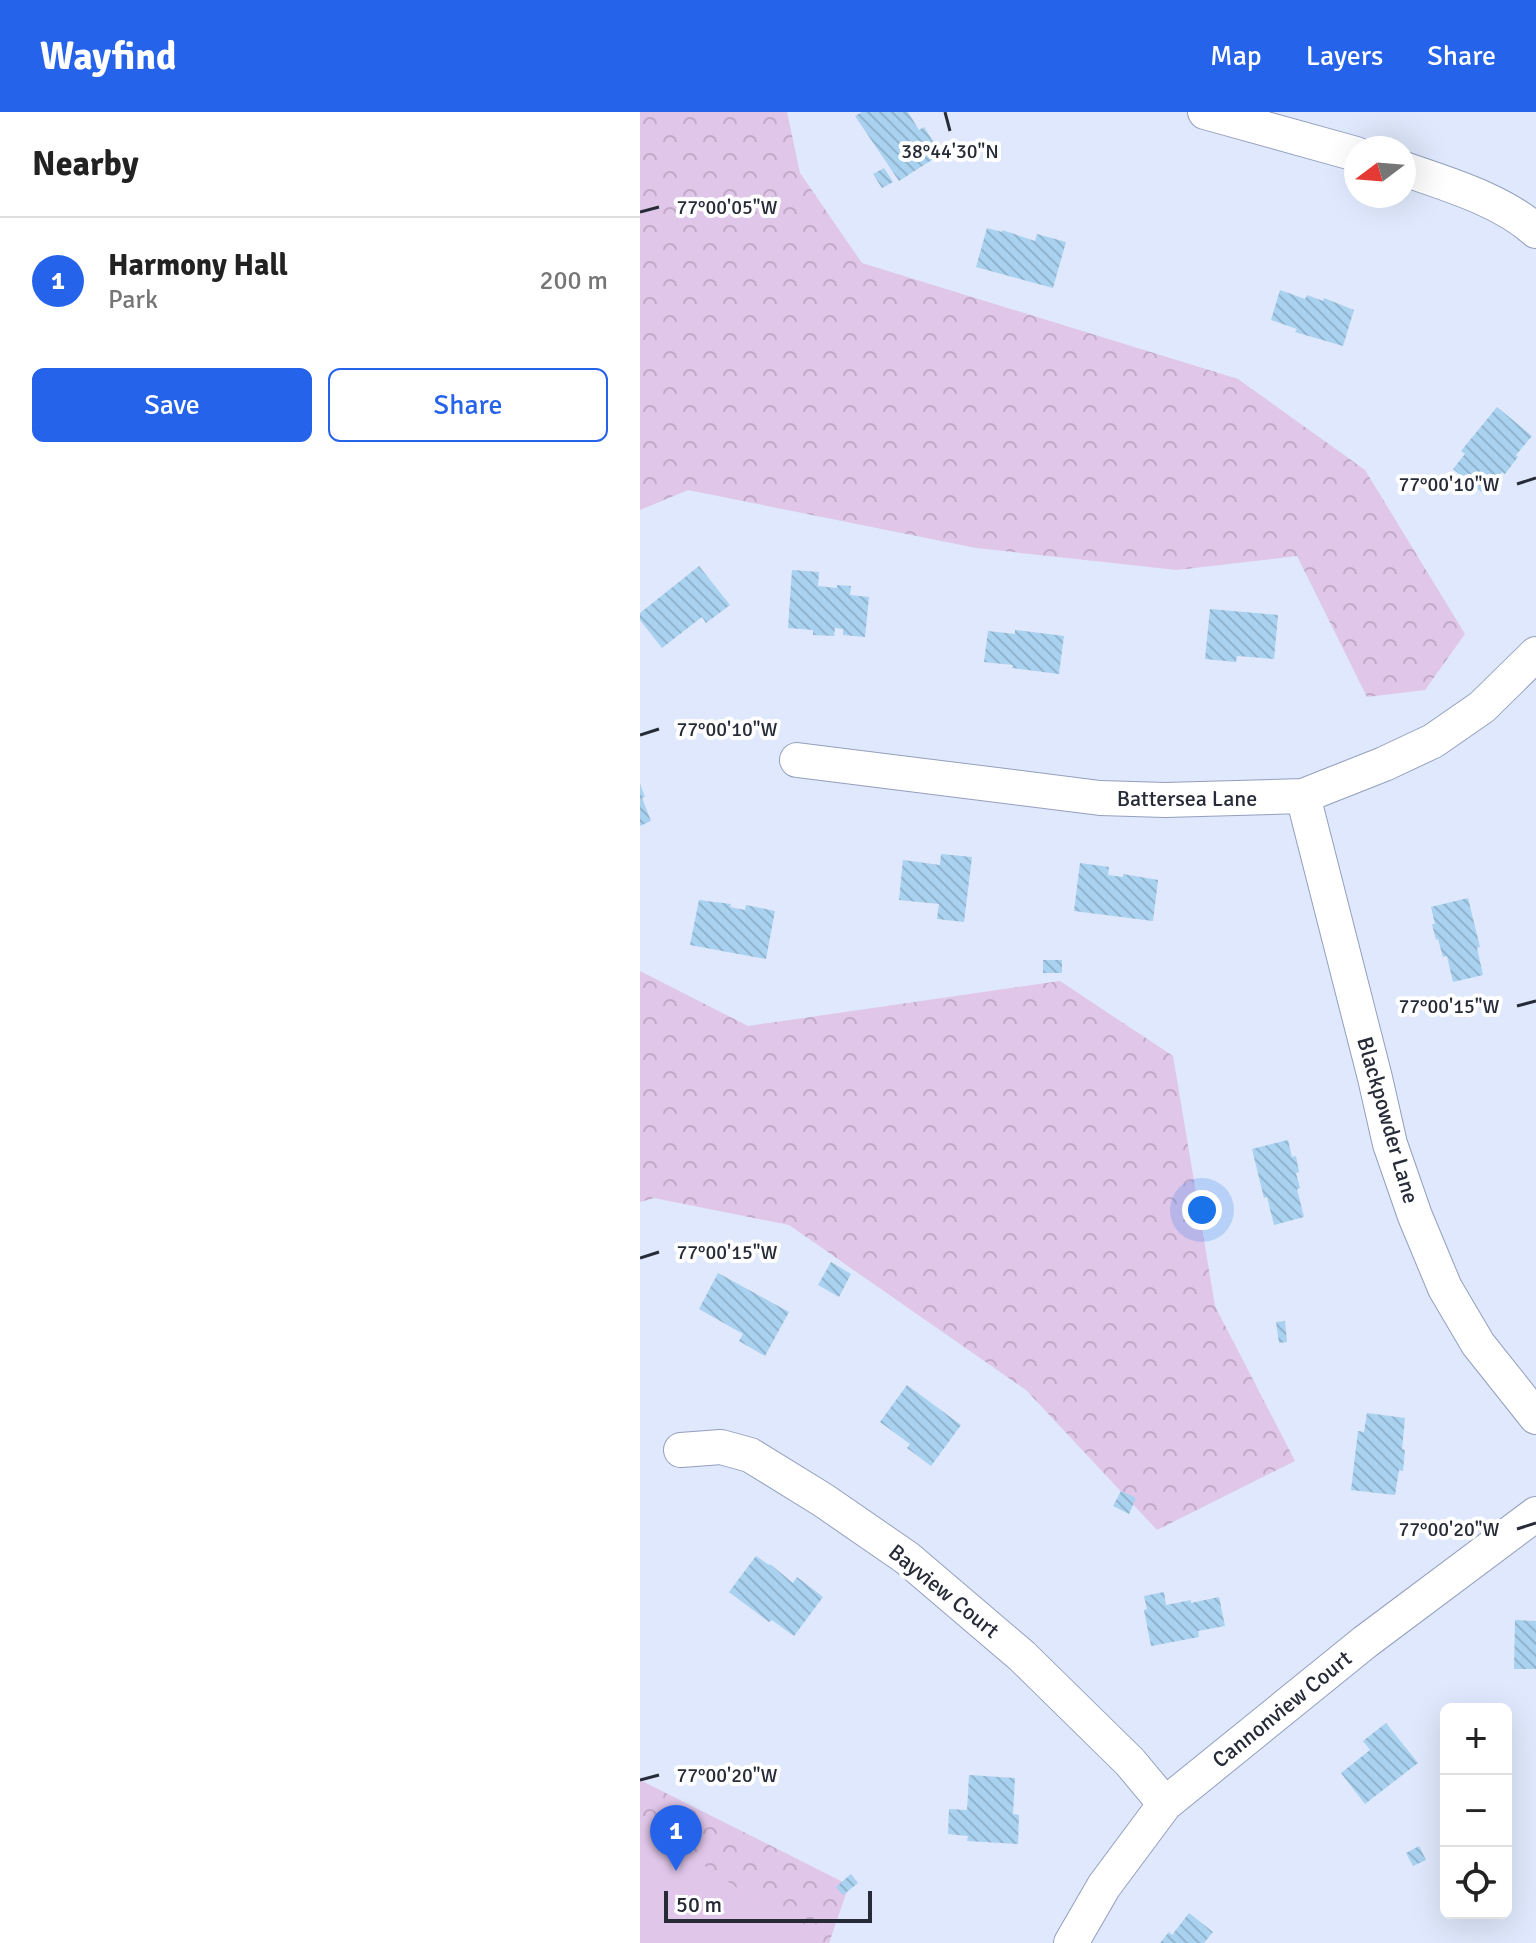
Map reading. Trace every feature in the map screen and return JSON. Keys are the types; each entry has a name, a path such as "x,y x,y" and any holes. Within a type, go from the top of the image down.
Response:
{"street":[{"path":"1205,112 1344,151"},
{"path":"1416,173 1479,197 1536,231"},
{"name":"Battersea Lane","path":"797,760 1100,798 1165,800 1303,796 1433,741 1482,707 1536,654"},
{"name":"Blackpowder Lane","path":"1303,796 1390,1144 1415,1216 1445,1288 1478,1344 1536,1417"},
{"name":"Bayview Court","path":"681,1450 721,1447 750,1455 823,1500 907,1558 1022,1656 1130,1762 1165,1804"},
{"name":"Cannonview Court","path":"1071,1943 1104,1886 1165,1804 1365,1642 1536,1514"}],"green space":[{"path":"640,112 787,112 800,173 862,263 1238,379 1365,470 1465,634 1425,690 1367,697 1297,556 1177,570 976,548 688,490 640,510"},
{"path":"640,971 748,1026 1060,981 1173,1056 1215,1306 1295,1461 1157,1530 1026,1390 789,1225 654,1198 640,1202"},
{"path":"640,1780 849,1885 829,1943 640,1943"},
{"path":"640,1821 817,1943 640,1943"}],"building":[{"path":"862,112 908,112 919,130 924,127 941,154 899,181 855,116"},
{"path":"884,168 893,182 882,188 873,174"},
{"path":"987,228 1035,241 1037,234 1066,242 1053,288 976,267"},
{"path":"1280,290 1305,299 1307,295 1323,301 1324,298 1354,310 1343,346 1295,332 1297,329 1271,320"},
{"path":"1497,407 1532,436 1505,474 1502,472 1484,494 1453,469 1465,454 1461,451"},
{"path":"699,566 730,605 706,623 702,617 662,648 640,620 640,613"},
{"path":"792,570 819,572 818,586 851,586 850,595 869,597 865,637 843,635 843,629 835,628 834,636 813,635 813,630 788,628"},
{"path":"1210,609 1278,615 1274,659 1237,656 1236,662 1205,659"},
{"path":"1015,630 1064,636 1059,674 984,662 988,631 1015,634"},
{"path":"640,784 651,821 640,826"},
{"path":"941,854 972,857 964,922 937,919 939,904 899,900 903,860 940,865"},
{"path":"1080,863 1109,867 1108,875 1123,877 1123,874 1158,880 1153,921 1074,911"},
{"path":"1468,898 1480,947 1477,948 1483,975 1453,982 1447,956 1443,957 1436,940 1431,907"},
{"path":"699,900 731,904 730,907 745,910 746,905 775,911 766,959 690,945"},
{"path":"1043,960 1062,960 1062,973 1043,973"},
{"path":"1288,1140 1292,1157 1296,1156 1300,1188 1297,1189 1304,1217 1274,1225 1252,1149"},
{"path":"831,1262 851,1274 839,1297 818,1285"},
{"path":"718,1273 789,1312 765,1356 739,1341 743,1334 699,1309"},
{"path":"1285,1321 1287,1342 1279,1343 1276,1322"},
{"path":"907,1385 961,1425 931,1466 907,1448 910,1444 880,1422"},
{"path":"1367,1413 1405,1418 1403,1471 1399,1470 1395,1495 1351,1490 1358,1431 1364,1432"},
{"path":"1121,1491 1136,1498 1129,1514 1113,1506"},
{"path":"756,1556 793,1583 797,1577 823,1597 794,1636 772,1620 769,1622 729,1592"},
{"path":"1164,1592 1166,1605 1219,1597 1225,1626 1198,1631 1199,1637 1151,1646 1144,1596"},
{"path":"1515,1620 1536,1621 1536,1669 1514,1669"},
{"path":"1386,1723 1418,1763 1365,1804 1341,1773 1370,1750 1363,1741"},
{"path":"969,1775 1015,1778 1013,1814 1019,1815 1018,1844 967,1841 968,1836 948,1834 949,1809 967,1810"},
{"path":"1419,1846 1426,1860 1413,1866 1406,1853"},
{"path":"851,1874 858,1883 843,1895 836,1887"},
{"path":"1189,1913 1213,1932 1204,1943 1160,1943 1169,1932 1172,1935"}],"place":[{"name":"Harmony Hall","path":"676,1871"}]}
